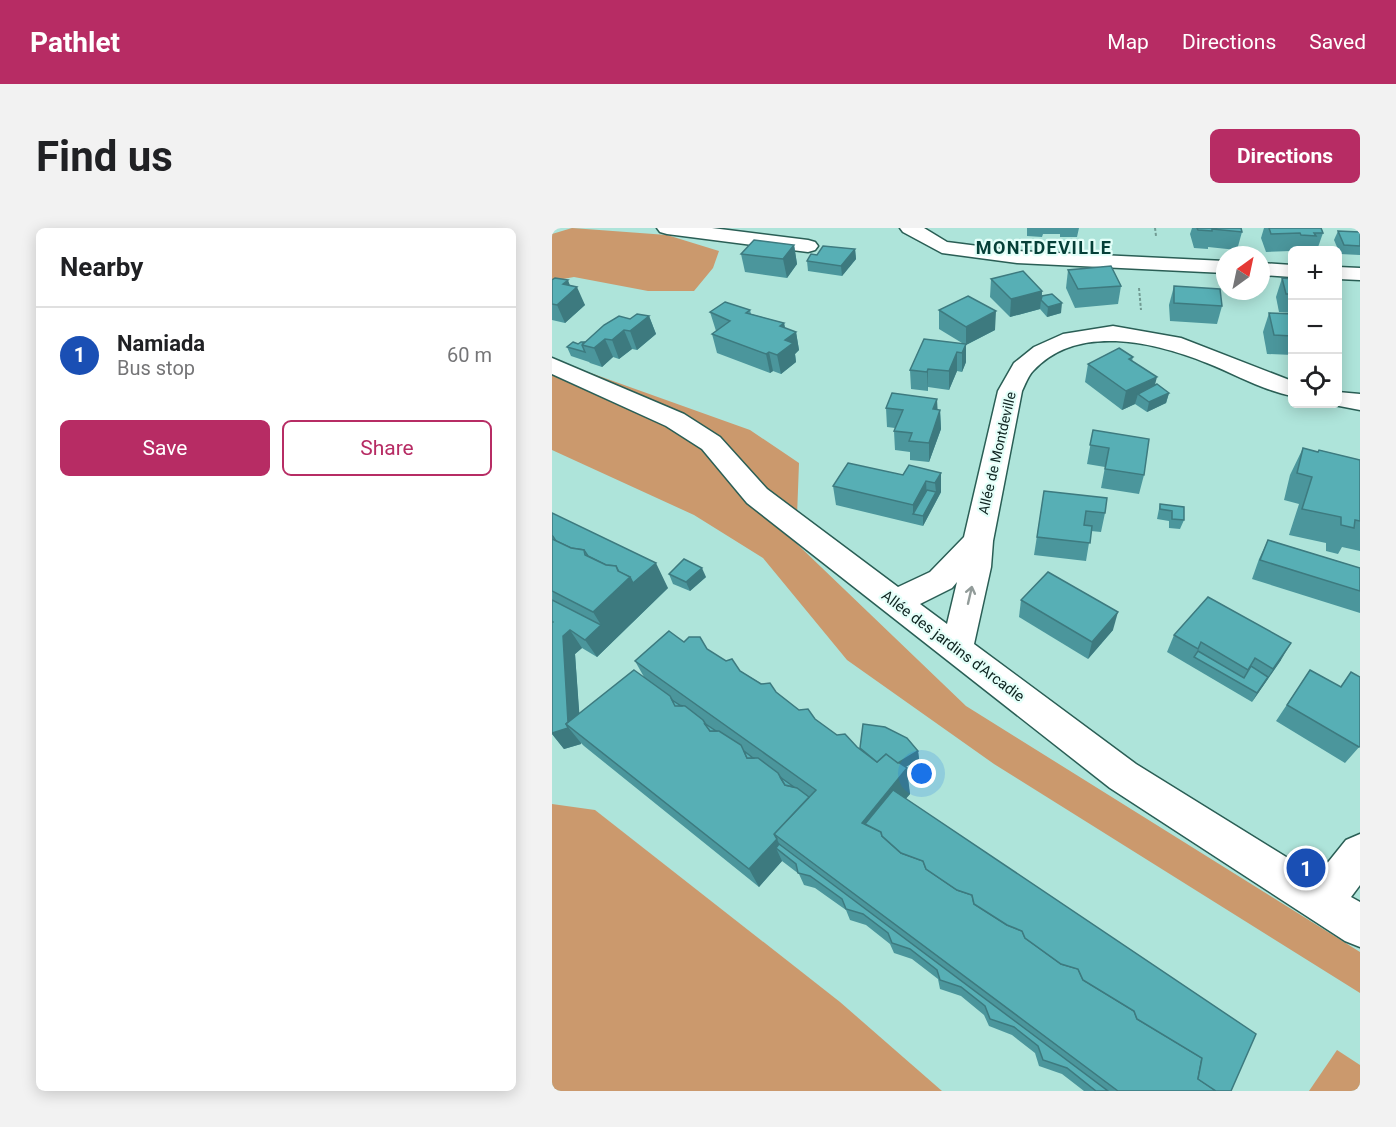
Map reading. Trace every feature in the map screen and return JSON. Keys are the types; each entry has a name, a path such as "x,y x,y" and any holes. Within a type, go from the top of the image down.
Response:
{"street":[{"path":"667,228 808,246"},
{"path":"910,228 942,247 1017,257 1216,267"},
{"path":"1270,270 1288,271"},
{"path":"1342,273 1360,274"},
{"name":"Allée de Montdeville","path":"957,649 976,567 978,541 1010,391 1022,368 1042,352 1071,339 1113,333 1143,337 1173,343 1288,387"},
{"name":"Allée des jardins d'Arcadie","path":"552,365 675,420 711,442 757,495 1123,776 1360,926"},
{"path":"1342,400 1360,402"},
{"path":"896,602 941,580 978,541"},
{"path":"1322,902 1360,853"}],"path":[{"path":"1155,228 1156,236"},
{"path":"1137,263 1143,337"}],"shaded area":[{"path":"572,228 667,235 719,251 713,268 694,291 648,291 574,277 552,281 552,234"},
{"path":"552,357 557,361 750,430 799,463 796,543 966,706 1360,952 1360,993 994,764 847,660 763,558 694,515 552,450"},
{"path":"552,804 595,810 840,1002 942,1091 552,1091"},
{"path":"1337,1050 1360,1065 1360,1091 1309,1091"}],"building":[{"path":"1197,228 1241,228 1242,232 1198,230"},
{"path":"1269,228 1321,228 1323,233 1314,233 1316,236 1300,233 1271,234"},
{"path":"1338,231 1360,232 1360,246 1344,245"},
{"path":"754,240 794,245 783,259 741,254"},
{"path":"823,246 855,249 841,266 807,261 811,254 817,255"},
{"path":"1111,266 1121,286 1078,289 1068,270"},
{"path":"1023,271 1042,291 1011,299 991,279"},
{"path":"555,278 568,280 563,284 577,287 557,305 552,304 552,280"},
{"path":"1282,278 1288,279 1288,294 1286,294"},
{"path":"1174,286 1216,289 1216,300 1221,300 1222,306 1174,303"},
{"path":"1052,294 1062,303 1048,307 1041,300 1042,296"},
{"path":"968,296 996,311 966,327 939,310"},
{"path":"725,302 750,310 746,313 784,323 780,326 796,332 785,340 793,343 777,355 769,352 766,354 712,334 730,321 710,312"},
{"path":"1269,313 1288,314 1288,336 1274,335"},
{"path":"637,314 649,316 630,331 624,330 612,340 605,339 594,348 582,345 604,325 619,316 630,319"},
{"path":"924,339 966,344 962,353 957,352 949,371 910,370"},
{"path":"573,342 578,344 584,342 582,345 585,352 567,347"},
{"path":"1119,348 1133,357 1129,359 1157,377 1126,391 1088,364"},
{"path":"1157,384 1169,393 1149,402 1138,394"},
{"path":"892,393 937,399 933,409 940,410 929,443 909,441 912,433 894,431 903,410 886,408"},
{"path":"1093,430 1149,439 1144,475 1105,469 1109,448 1090,445"},
{"path":"1303,448 1360,460 1360,521 1355,520 1354,528 1341,525 1341,517 1302,509 1312,477 1297,473"},
{"path":"848,463 903,475 909,465 941,473 935,483 926,481 913,505 833,486"},
{"path":"927,490 936,492 923,516 913,514"},
{"path":"1044,491 1107,498 1105,513 1086,511 1084,525 1092,526 1090,543 1037,537"},
{"path":"1160,504 1184,507 1184,520 1172,519 1172,511 1160,509"},
{"path":"552,513 656,563 633,583 630,577 619,572 616,566 606,565 588,556 584,550 571,548 556,541 552,535"},
{"path":"552,539 571,548 584,550 585,555 606,565 616,566 618,571 630,577 593,612 552,591"},
{"path":"1268,540 1360,568 1360,591 1260,560"},
{"path":"684,559 702,568 686,582 669,574"},
{"path":"1048,572 1118,612 1092,642 1021,600"},
{"path":"1208,597 1291,643 1273,669 1255,658 1248,670 1201,642 1198,649 1174,635"},
{"path":"552,600 601,625 585,640 570,630 563,636 568,728 552,733 553,622"},
{"path":"669,631 684,642 689,637 700,637 707,649 726,661 732,659 740,671 761,684 770,683 776,692 799,710 808,709 815,719 837,735 845,734 857,747 877,762 886,754 907,768 862,823 881,832 882,836 901,853 923,861 926,869 957,890 972,895 974,904 1007,925 1022,931 1025,938 1061,964 1078,969 1083,980 1134,1011 1137,1019 1202,1058 1198,1079 1216,1091 1118,1091 774,834 816,790 635,661"},
{"path":"1198,651 1244,678 1251,666 1268,677 1257,693 1194,657"},
{"path":"634,670 670,696 675,705 685,706 703,720 710,731 719,731 741,745 747,758 758,758 778,773 785,785 797,788 809,797 774,834 777,839 749,869 566,724"},
{"path":"1310,670 1341,687 1351,672 1360,677 1359,747 1287,705"},
{"path":"704,723 716,731 710,731"},
{"path":"863,724 885,727 907,738 918,751 898,763 886,754 877,762 860,748"},
{"path":"780,777 794,787 785,785"},
{"path":"893,790 1256,1034 1231,1091 1216,1091 1198,1079 1202,1058 1137,1019 1134,1011 1083,980 1078,969 1061,964 1025,938 1022,931 1007,925 974,904 972,895 957,890 926,869 923,861 901,853 882,836 881,832 865,824"},
{"path":"779,844 1108,1091 1096,1091 1067,1068 1043,1060 1038,1046 1014,1027 990,1019 985,1006 961,987 940,980 937,970 910,949 892,943 888,933 863,914 846,909 842,899 810,876 798,873 796,864 776,848"}],"place":[{"name":"Namiada","path":"1306,868"}],"district":[{"name":"MONTDEVILLE","path":"1044,248"}]}
